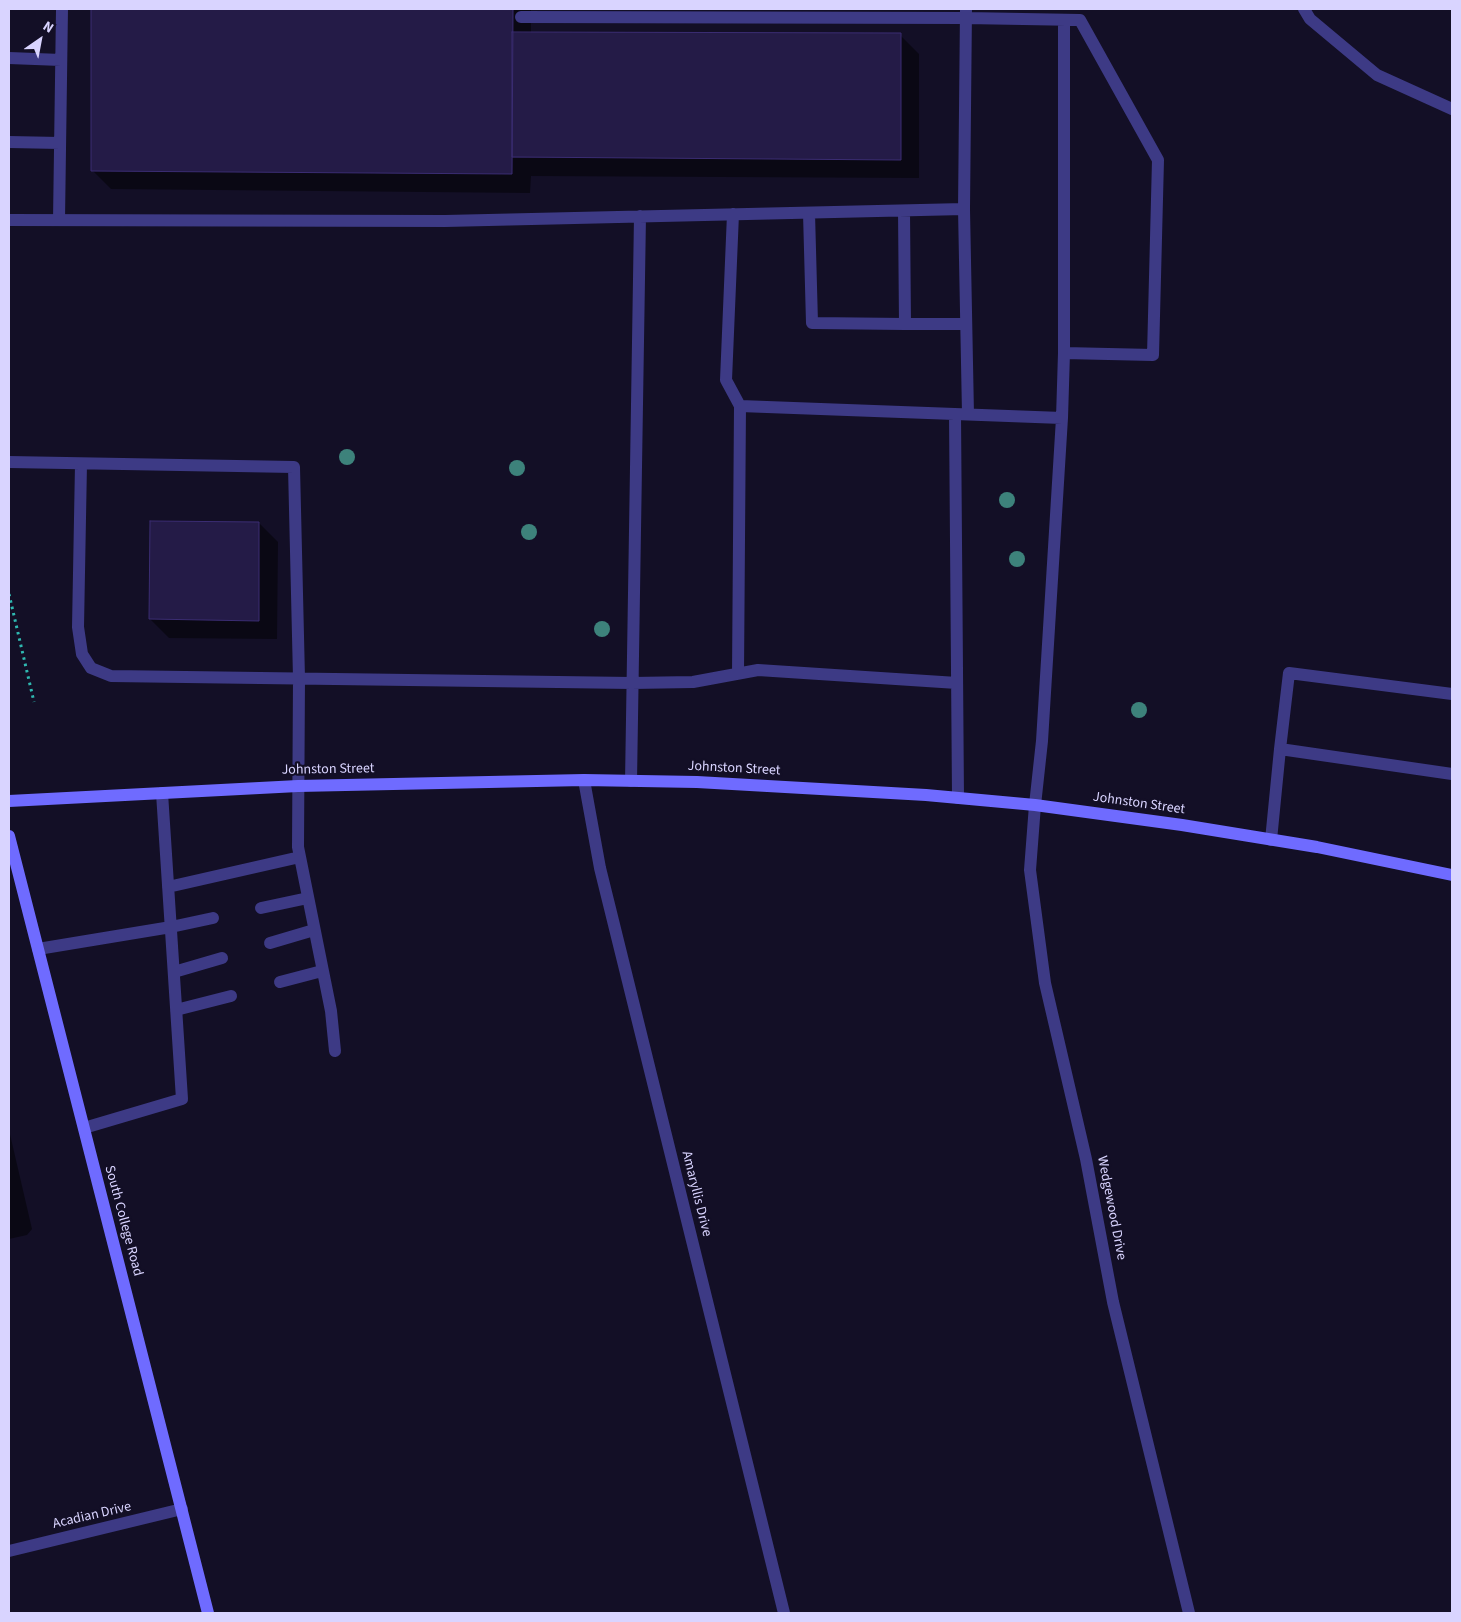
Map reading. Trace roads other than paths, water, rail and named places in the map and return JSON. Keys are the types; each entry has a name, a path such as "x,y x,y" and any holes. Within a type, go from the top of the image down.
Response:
{"main road":[{"name":"Johnston Street","path":"9,801 298,786 584,780 697,782 958,798 1035,805 1182,825 1317,847 1452,876"},
{"name":"South College Road","path":"9,836 208,1613"}],"street":[{"path":"59,220 62,9"},
{"path":"1304,9 1310,19 1377,74 1452,110"},
{"path":"958,798 957,683 961,414 966,324 964,209 966,13"},
{"path":"521,17 966,13 1080,20 1158,160 1153,355 1064,353"},
{"name":"Wedgewood Drive","path":"1064,20 1064,353 1062,418 1042,741 1030,870 1045,983 1086,1159 1113,1302 1190,1613"},
{"path":"9,58 61,60"},
{"path":"9,142 60,143"},
{"path":"9,220 445,221 964,209"},
{"path":"904,210 905,324"},
{"path":"809,213 812,323 966,324"},
{"path":"734,214 726,380 740,406 738,673"},
{"path":"631,781 640,216"},
{"path":"740,406 1062,418"},
{"path":"9,462 294,467 299,678 298,847 331,1011 335,1051"},
{"path":"81,464 78,627 82,654 91,668 111,676 632,683 693,682 758,670 957,683"},
{"path":"1272,840 1289,673 1452,694"},
{"path":"1280,749 1452,774"},
{"name":"Amaryllis Drive","path":"584,780 600,868 784,1613"},
{"path":"84,1128 182,1099 162,793"},
{"path":"168,887 300,858"},
{"path":"261,908 308,898"},
{"path":"38,949 171,927 213,918"},
{"path":"270,943 314,930"},
{"path":"174,972 222,958"},
{"path":"280,982 322,971"},
{"path":"176,1010 231,996"},
{"name":"Acadian Drive","path":"9,1551 182,1510"}]}
